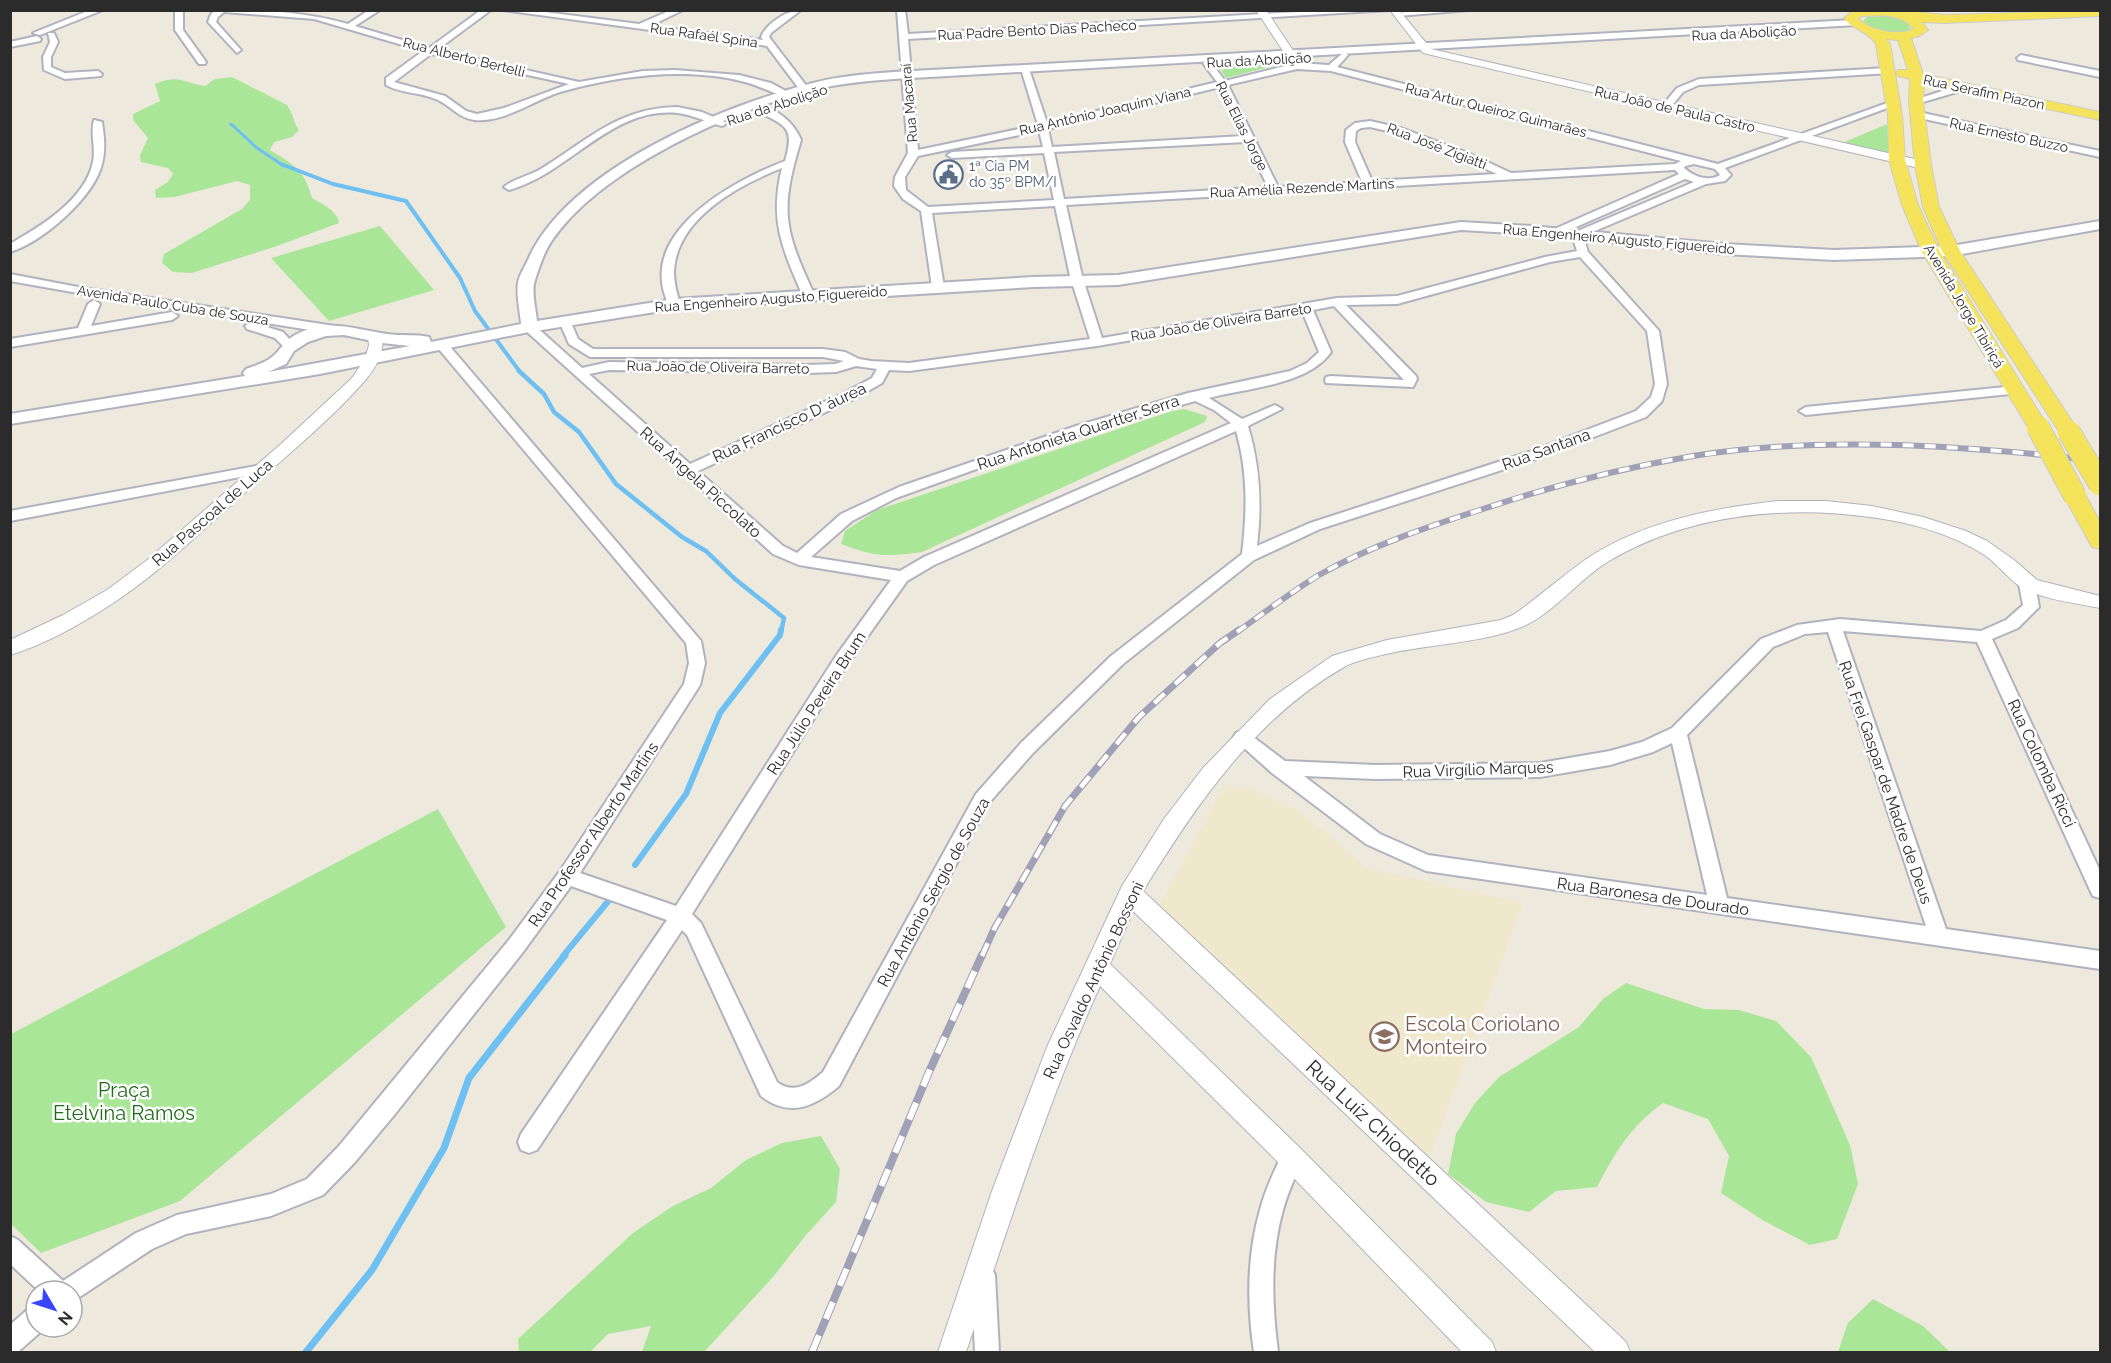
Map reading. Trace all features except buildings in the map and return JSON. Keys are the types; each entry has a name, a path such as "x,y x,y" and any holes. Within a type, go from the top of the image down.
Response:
{"main road":[{"path":"1921,27 1918,33 1904,36 1861,26 1871,11 1945,19 2100,12"},
{"path":"1900,14 1921,27 2100,18"},
{"name":"Rua da Abolição","path":"529,327 525,315 526,287 531,266 553,228 597,187 628,165 667,143 718,121 804,90 907,77 1293,60 1457,47 1861,26"},
{"name":"Avenida Jorge Tibiriçá","path":"1861,26 1887,71 1894,110 1896,160 1910,205 1931,252 2038,427 2100,542"},
{"name":"Rua Serafim Piazon","path":"1861,26 1892,54 1899,70 1917,78 2100,116"},
{"name":"Avenida Jorge Tibiriçá","path":"1904,36 1909,59 1917,78 1916,108 1931,207 1951,251 2069,432 2100,484"},
{"name":"Rua da Abolição","path":"1025,71 1293,60 1425,49"},
{"path":"1909,59 1933,74 1966,84 2100,111"},
{"name":"Rua da Abolição","path":"718,121 760,109 790,95"},
{"path":"1604,224 1626,240"},
{"name":"Rua Engenheiro Augusto Figuereido","path":"469,339 510,330 674,304 808,294 1138,276 1461,226 1554,232 1794,254 1951,251 2100,225"},
{"path":"211,387 256,372 280,360 283,351 289,345 306,337 335,330 407,341 469,339"},
{"path":"10,419 296,373 469,339"},
{"path":"280,360 283,366 296,373"}],"street":[{"path":"37,36 77,17 99,10"},
{"path":"179,10 179,30 202,62"},
{"path":"224,10 214,16 212,22 237,50"},
{"name":"Rua Alberto Bertelli","path":"224,10 300,14 350,26 430,51 579,84"},
{"path":"350,26 376,10"},
{"path":"487,10 397,74 389,80 389,83 440,98 472,117 497,113 579,84 633,76 702,74 753,80 790,95"},
{"name":"Rua Rafaél Spina","path":"506,10 767,43"},
{"path":"641,26 679,10"},
{"path":"797,10 767,32 765,37 767,43 804,90"},
{"name":"Rua Macaraí","path":"901,10 913,156 900,181 899,188 903,194 926,210"},
{"name":"Rua Padre Bento Dias Pacheco","path":"903,37 1263,14 1466,10"},
{"path":"1393,12 1425,49"},
{"path":"1263,14 1293,60"},
{"path":"10,44 48,32 51,34 77,17"},
{"path":"51,34 54,42 47,57 47,68 54,74 64,77 98,74"},
{"path":"37,36 51,48"},
{"path":"1457,47 1478,64"},
{"name":"Rua João de Paula Castro","path":"1425,49 1478,64 1923,165"},
{"path":"1331,68 1344,55"},
{"path":"2021,58 2100,74"},
{"name":"Rua Artur Queiroz Guimarães","path":"1293,60 1694,161 1722,171"},
{"name":"Rua Antônio Joaquim Viana","path":"913,156 1222,84 1293,60"},
{"name":"Rua Elias Jorge","path":"1208,63 1222,84 1274,190"},
{"path":"1025,71 1043,127 1077,279 1097,342"},
{"path":"1667,106 1673,94 1681,87 1699,82 1887,71"},
{"path":"1916,108 1961,88"},
{"name":"Rua Ernesto Buzzo","path":"1916,108 2100,154"},
{"path":"760,109 786,122 794,130 796,140 782,195 781,216 784,234 808,294"},
{"path":"509,187 534,179 599,132 629,116 662,110 718,121"},
{"path":"1722,171 1801,138 1894,110"},
{"path":"1722,171 1819,142 1894,110"},
{"path":"10,249 45,226 87,186 100,151 97,122"},
{"name":"Rua José Zigiatti","path":"1368,184 1350,142 1351,130 1358,125 1370,124 1398,130 1464,155 1508,176"},
{"path":"994,137 988,144 1003,151"},
{"path":"913,156 1248,139"},
{"path":"1682,171 1683,162 1694,161"},
{"path":"674,304 669,282 669,267 683,232 706,208 739,183 790,162"},
{"path":"1554,232 1682,171 1705,181"},
{"name":"Rua Amélia Rezende Martins","path":"926,210 1508,176 1682,171"},
{"path":"1576,235 1705,181 1721,180 1722,171"},
{"path":"926,210 938,287"},
{"name":"Rua Santana","path":"1249,556 1316,526 1534,455 1641,414 1657,398 1661,384 1653,331 1644,319 1606,282 1583,253 1576,235"},
{"name":"Rua João de Oliveira Barreto","path":"561,354 823,352 841,355 855,362 909,366 1097,342 1337,302 1397,300 1549,259 1583,253"},
{"name":"Avenida Paulo Cuba de Souza","path":"10,277 78,290 335,330"},
{"name":"Avenida Paulo Cuba de Souza","path":"10,288 94,304 254,326 279,334 289,345"},
{"path":"1331,380 1390,385 1408,384 1412,379 1383,352 1337,302"},
{"path":"83,331 94,304"},
{"name":"Rua Antonieta Quartter Serra","path":"799,560 844,520 877,501 1002,454 1192,396 1294,374 1314,365 1325,351 1306,308"},
{"path":"10,343 172,315"},
{"path":"565,321 573,341 590,353"},
{"name":"Rua Ângela Piccolato","path":"529,327 687,471 778,550 799,560 902,577"},
{"name":"Rua Pascoal de Luca","path":"10,648 70,620 113,594 152,565 341,397 364,373 372,359 376,345 375,337"},
{"name":"Rua Professor Alberto Martins","path":"84,1281 144,1241 185,1223 271,1205 315,1187 347,1154 516,946 567,877 692,685 698,663 698,652 693,640 442,345"},
{"name":"Rua João de Oliveira Barreto","path":"581,372 609,366 836,368 855,362"},
{"name":"Rua Francisco D' áurea","path":"687,471 849,396 877,380 885,366"},
{"path":"1806,411 2015,390"},
{"path":"1192,396 1210,401 1222,408 1241,425 1251,458 1255,506 1249,556"},
{"name":"Rua Júlio Pereira Brum","path":"528,1142 680,916 842,660 902,577 929,561 1275,410"},
{"path":"10,516 261,469"},
{"name":"Rua Osvaldo Antônio Bossoni","path":"952,1353 1005,1191 1056,1055 1130,893 1172,825 1210,774 1277,704 1339,661 1387,647 1504,626 1520,620 1602,558 1656,530 1736,511 1791,507 1880,511 1926,522 1984,547 2015,570 2027,584"},
{"name":"Rua Antônio Sérgio de Souza","path":"680,916 694,929 769,1089 777,1096 788,1099 803,1098 814,1094 831,1079 982,799 1028,748 1117,660 1249,556"},
{"path":"2027,584 2100,602"},
{"name":"Rua Virgílio Marques","path":"1278,768 1375,772 1540,770 1610,758 1647,747 1678,733 1767,643 1803,629 1840,625 1983,637 2012,624 2031,607 2027,584"},
{"name":"Rua Frei Gaspar de Madre de Deus","path":"1834,627 1939,937"},
{"name":"Rua Colomba Ricci","path":"1983,637 2100,890"},
{"path":"1678,733 1719,905"},
{"name":"Rua Baronesa de Dourado","path":"1242,738 1373,839 1426,863 2100,960"},
{"path":"567,877 680,916"},
{"name":"Rua Luíz Chiodetto","path":"1130,893 1616,1353"},
{"path":"1097,967 1292,1158 1482,1353"},
{"path":"1266,1353 1263,1330 1262,1269 1269,1217 1292,1158"},
{"path":"10,1248 44,1279"},
{"path":"983,1261 987,1353"},
{"path":"10,1342 24,1330"}],"shaded area":[{"name":"Escola Coriolano Monteiro","path":"1223,787 1248,788 1296,809 1367,868 1523,903 1428,1163 1158,908"}],"green space":[{"path":"1885,16 1906,21 1911,29 1886,32 1873,28 1863,21 1867,17"},
{"path":"1286,59 1292,61 1226,78 1216,63"},
{"path":"232,77 287,105 299,130 292,137 274,142 270,150 302,174 312,198 332,211 339,223 277,246 192,273 173,272 162,263 164,254 242,209 250,200 250,185 237,181 175,197 156,198 155,190 168,182 173,174 168,168 141,162 140,155 148,138 133,120 133,114 160,101 155,84 163,81 175,79 205,86 215,79"},
{"path":"1887,124 1889,157 1840,144"},
{"path":"380,226 434,290 329,321 271,258"},
{"path":"1184,409 1207,416 1205,422 922,552 881,555 841,544 845,531 877,510 1169,412"},
{"name":"Praça Etelvina Ramos","path":"438,809 506,927 180,1201 41,1253 11,1224 11,1034"},
{"path":"1626,983 1704,1009 1739,1010 1776,1021 1811,1057 1850,1145 1858,1184 1837,1239 1810,1245 1764,1221 1721,1193 1729,1156 1708,1119 1663,1103 1641,1121 1625,1140 1597,1187 1556,1191 1529,1212 1486,1202 1448,1174 1456,1134 1475,1103 1499,1077 1579,1027 1603,999"},
{"path":"821,1136 840,1169 836,1202 773,1277 704,1352 642,1352 651,1326 608,1334 590,1352 519,1352 518,1339 633,1233 673,1206 711,1188 746,1160 782,1143"},
{"path":"1873,1299 1923,1326 1950,1352 1838,1352 1848,1323"}],"waterway":[{"path":"231,124 257,148 281,164"},
{"path":"281,164 333,184 406,201 460,278 475,311 520,372"},
{"path":"520,372 544,394 554,412 579,432 616,484 682,537 706,551 735,579 784,618 781,632"},
{"path":"635,865 686,794 720,713 780,635 781,630"},
{"path":"563,956 610,899"},
{"path":"306,1352 372,1270 444,1148 469,1078 565,955"}],"railway":[{"path":"1237,632 1319,575 1399,538 1462,516 1587,478 1666,461 1743,450 1845,444 1948,447 2100,461"},
{"path":"982,956 994,929 1065,806 1139,717 1220,643 1239,630"},
{"path":"812,1352 929,1072 982,955"}],"place":[{"name":"1ª Cia PM do 35º BPM/I","path":"948,174"},
{"name":"Escola Coriolano Monteiro","path":"1384,1036"}]}
